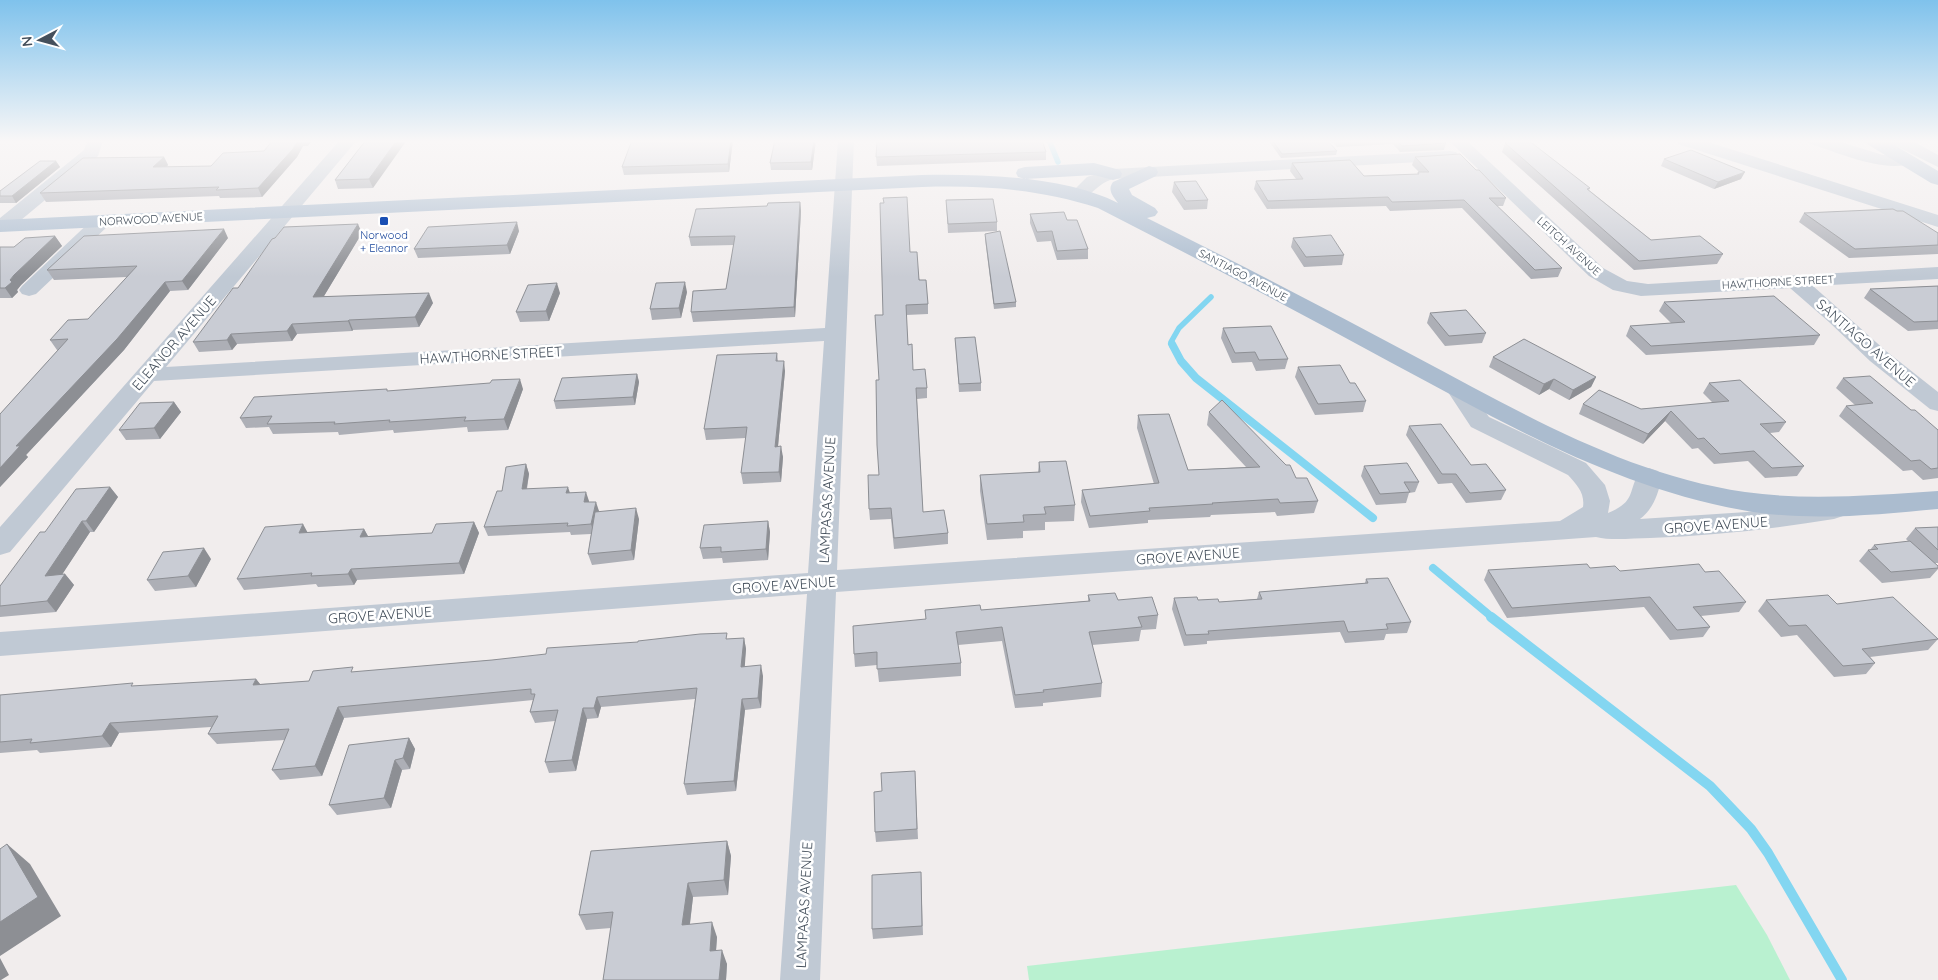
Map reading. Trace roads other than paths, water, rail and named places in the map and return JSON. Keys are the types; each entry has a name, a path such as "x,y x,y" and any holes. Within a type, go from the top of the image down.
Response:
{"main road":[{"name":"NORWOOD AVENUE","path":"1,226 849,186"},
{"name":"SANTIAGO AVENUE","path":"1033,186 1078,195 1105,204 1228,266 1458,390 1537,430 1649,477"},
{"path":"1121,186 1120,192 1125,199 1214,246 1228,266"},
{"name":"GROVE AVENUE","path":"1649,477 1711,495 1742,501 1808,507 1862,506 1938,500"}],"street":[{"path":"1,226 51,186"},
{"name":"ELEANOR AVENUE","path":"0,546 309,186"},
{"name":"LAMPASAS AVENUE","path":"800,980 844,186"},
{"path":"1078,195 1086,186"},
{"name":"LEITCH AVENUE","path":"1504,186 1596,272 1619,285"},
{"path":"1827,186 1938,221"},
{"path":"29,290 102,221"},
{"name":"HAWTHORNE STREET","path":"1619,285 1648,290 1937,274"},
{"name":"SANTIAGO AVENUE","path":"1794,282 1837,317 1878,356 1938,404"},
{"name":"HAWTHORNE STREET","path":"146,376 836,334"},
{"name":"SANTIAGO AVENUE","path":"1458,390 1480,422 1577,469 1592,485 1597,501 1596,511 1568,529"},
{"name":"GROVE AVENUE","path":"0,644 822,582 1593,528 1620,519 1631,511 1643,498 1649,477"},
{"name":"GROVE AVENUE","path":"1568,529 1658,529 1771,521 1862,506"}],"waterway":[{"path":"1172,346 1171,342 1179,328 1211,297"},
{"path":"1172,344 1181,361 1196,378 1373,518"},
{"path":"1433,568 1493,618"},
{"path":"1491,617 1710,786 1751,829 1768,853 1842,980"}],"place":[{"name":"Norwood + Eleanor","path":"384,221"}]}
